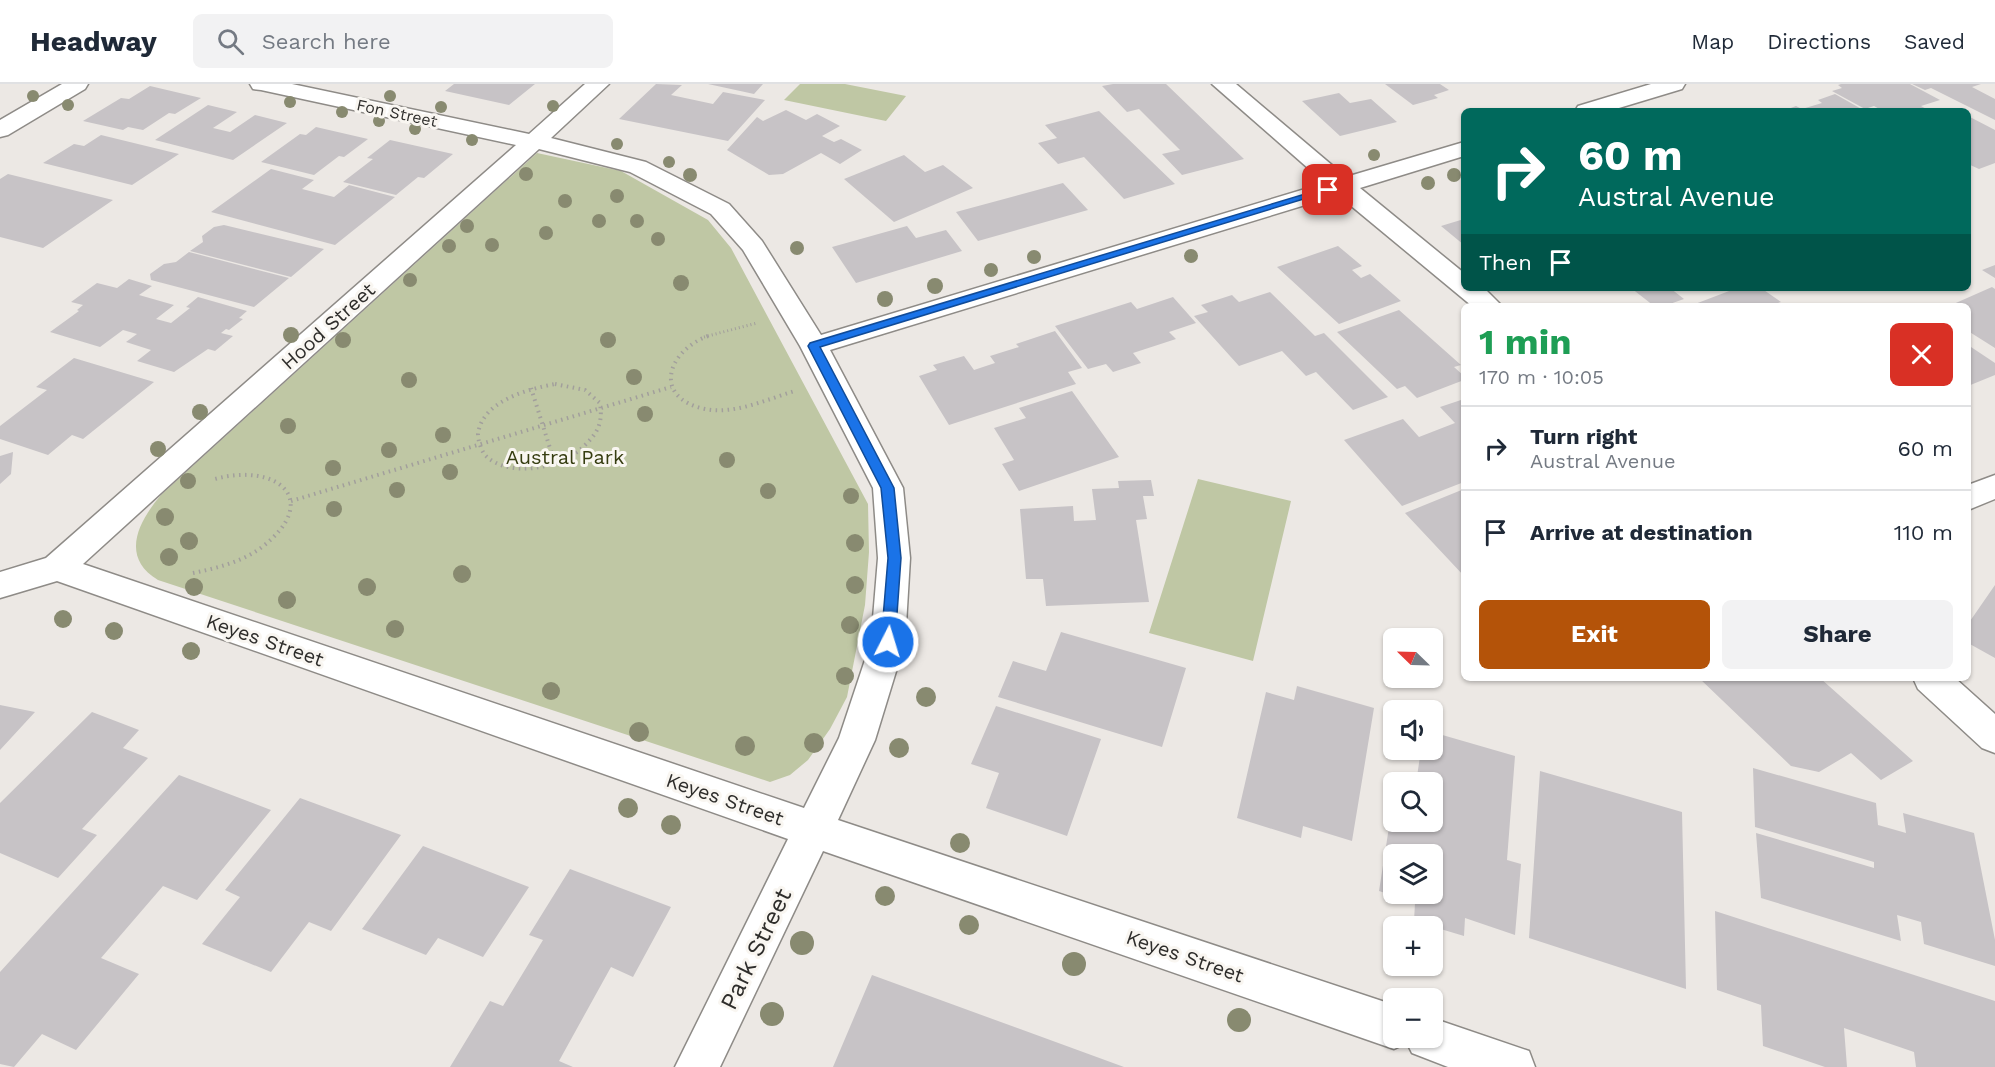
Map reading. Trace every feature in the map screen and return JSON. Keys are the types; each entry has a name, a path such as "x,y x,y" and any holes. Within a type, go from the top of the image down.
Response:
{"street":[{"path":"0,130 77,84"},
{"name":"Fon Street","path":"261,84 534,142 638,167 679,186 720,209 753,246 814,346"},
{"name":"Hood Street","path":"57,568 598,84"},
{"path":"1223,84 1342,186 1461,283"},
{"path":"1596,108 1674,84"},
{"path":"814,346 1461,150"},
{"path":"1471,291 1485,303"},
{"name":"Park Street","path":"697,1067 857,740 888,642 894,558 888,488 814,346"},
{"path":"1971,497 1995,486"},
{"path":"0,585 57,568"},
{"name":"Keyes Street","path":"57,568 814,830 1383,1023"},
{"path":"1934,681 1995,737"},
{"path":"1443,1043 1513,1067"}],"path":[{"path":"763,322 708,336 688,346 672,365 671,387 677,395 690,403 717,410 741,406 801,389"},
{"path":"555,384 575,386 591,393 601,405 602,426 591,443 570,459 533,469 512,468 498,464 488,458 480,444 480,429 485,417 494,407 515,394 531,388 555,384"},
{"path":"291,501 671,387"},
{"path":"531,388 555,464"},
{"path":"187,574 222,567 257,551 279,531 290,511 291,501 288,491 282,484 261,475 247,473 208,481"}],"green space":[{"path":"800,84 845,84 906,96 886,121 784,100"},
{"name":"Austral Park","path":"537,153 621,171 708,220 731,248 868,504 869,552 865,605 847,697 830,729 808,760 790,775 770,782 158,580 146,571 139,561 136,550 140,528 145,516 161,495"},
{"path":"1198,479 1291,501 1253,661 1149,633"}],"building":[{"path":"454,84 535,84 509,105 445,91"},
{"path":"656,84 682,85 671,95 713,104 723,92 765,100 728,141 619,119"},
{"path":"708,84 763,84 754,94"},
{"path":"1166,84 1244,159 1182,175 1162,154 1180,150 1139,109 1127,112 1102,86"},
{"path":"1385,84 1440,84 1449,90 1434,95 1438,98 1413,105"},
{"path":"1910,84 1940,100 1921,106 1925,108 1878,108 1874,106 1863,108 1832,91 1842,88 1838,85"},
{"path":"1912,84 1981,84 1972,87 1995,99 1995,120 1931,88 1925,90"},
{"path":"150,86 201,98 175,114 169,113 143,130 128,127 123,130 83,121 121,98 129,99"},
{"path":"1339,93 1350,103 1371,99 1397,122 1340,136 1302,101"},
{"path":"1835,94 1860,108 1805,108 1822,103 1818,100"},
{"path":"208,105 237,112 213,128 230,132 255,115 287,123 233,160 155,140"},
{"path":"786,110 806,120 817,114 840,126 822,136 834,142 841,139 862,150 840,164 821,153 783,174 769,175 727,150 757,117 763,121"},
{"path":"1099,111 1175,184 1124,199 1084,157 1058,164 1038,143 1057,138 1045,125"},
{"path":"1971,118 1995,130 1995,163 1979,169 1971,165"},
{"path":"316,127 368,139 344,157 339,156 314,175 261,162 300,134 306,135"},
{"path":"101,135 179,154 132,185 43,163 74,144 84,146"},
{"path":"390,140 453,154 424,178 418,177 396,195 343,182 373,159 367,158"},
{"path":"904,155 925,172 943,165 973,188 894,222 844,179"},
{"path":"271,169 314,180 302,189 334,197 349,185 395,197 335,245 211,212"},
{"path":"8,174 113,200 43,248 0,237 0,179"},
{"path":"1063,183 1088,210 978,241 956,212"},
{"path":"1461,220 1461,243 1441,226"},
{"path":"224,225 324,249 291,277 190,251 203,242 202,236 214,227"},
{"path":"907,226 916,238 946,230 962,251 856,283 832,247"},
{"path":"1338,246 1362,266 1352,270 1361,278 1370,274 1401,301 1339,324 1277,267"},
{"path":"189,252 289,278 254,307 151,280 150,274 164,264 176,262"},
{"path":"1995,265 1995,278 1982,270"},
{"path":"129,279 152,286 139,295 174,305 156,319 171,323 190,308 186,307 198,297 247,311 239,318 243,319 221,333 233,336 215,351 208,349 174,372 137,361 151,350 126,342 137,334 123,330 100,347 50,332 79,311 77,310 83,305 71,302 97,283 117,288"},
{"path":"1992,287 1995,289 1995,348 1971,333 1971,303 1956,303"},
{"path":"1635,291 1674,291 1684,299 1673,303 1650,303"},
{"path":"1729,291 1765,291 1781,302 1778,303 1698,303"},
{"path":"1270,292 1315,336 1324,333 1388,397 1353,410 1316,372 1306,376 1282,351 1239,366 1194,316 1208,312 1201,305 1232,295 1239,302"},
{"path":"1173,297 1196,323 1169,332 1176,339 1133,353 1141,363 1113,372 1106,364 1088,369 1055,326 1131,302 1137,309"},
{"path":"1399,310 1461,365 1454,367 1461,373 1461,381 1417,398 1405,386 1397,389 1337,332"},
{"path":"1055,331 1082,368 1068,372 1076,384 949,425 919,376 937,370 933,365 964,356 974,370 995,363 990,356 1019,347 1016,344"},
{"path":"1971,347 1995,363 1995,375 1971,385"},
{"path":"74,358 154,382 83,439 72,435 48,455 0,439 0,426 47,390 36,387"},
{"path":"1072,391 1119,457 1019,491 1002,464 1014,460 994,428 1026,418 1019,408"},
{"path":"1461,400 1461,483 1402,506 1344,440 1403,419 1419,437 1455,423 1440,407"},
{"path":"13,452 11,474 0,484 0,456"},
{"path":"1151,480 1154,496 1143,496 1147,519 1136,520 1149,602 1046,606 1043,579 1026,579 1020,509 1073,506 1074,521 1096,520 1092,489 1119,488 1118,481"},
{"path":"1461,490 1461,573 1405,513"},
{"path":"1995,585 1995,658 1971,645 1971,620"},
{"path":"1061,632 1186,668 1162,747 998,697 1013,661 1046,671"},
{"path":"1702,681 1823,681 1913,761 1881,780 1851,753 1819,772 1791,766"},
{"path":"1297,686 1374,708 1352,841 1303,826 1301,838 1237,818 1266,692 1294,700"},
{"path":"0,705 35,712 0,750"},
{"path":"996,706 1101,739 1067,836 986,808 999,773 971,764"},
{"path":"92,712 139,730 123,748 148,758 82,829 97,835 58,878 0,853 0,803"},
{"path":"1443,735 1515,756 1507,860 1521,864 1515,935 1465,918 1464,936 1443,930 1443,916 1414,916 1415,904 1443,904 1443,844 1386,844 1388,832 1443,832 1443,772 1418,772 1419,760 1443,760"},
{"path":"1753,768 1876,803 1878,825 1906,833 1903,813 1974,833 1995,940 1995,966 1924,944 1921,922 1897,915 1901,941 1761,898 1756,833 1874,868 1874,862 1755,827"},
{"path":"1540,771 1682,812 1686,989 1529,938"},
{"path":"179,775 271,810 197,900 163,886 101,958 139,974 76,1050 42,1034 14,1067 0,1064 0,972"},
{"path":"300,798 401,835 331,931 309,922 271,972 202,944 240,897 225,890"},
{"path":"423,846 529,887 483,957 438,938 426,955 362,929"},
{"path":"1383,865 1383,892 1379,891"},
{"path":"570,869 671,907 633,977 611,967 559,1061 573,1067 450,1067 490,1001 503,1006 543,940 529,935"},
{"path":"1715,911 1995,1001 1995,1067 1916,1067 1914,1052 1844,1028 1847,1067 1825,1067 1763,1046 1761,1005 1717,990"},
{"path":"872,975 1124,1067 833,1067"}],"route":[{"path":"888,642 894,558 888,488 814,346 1328,190"}]}
